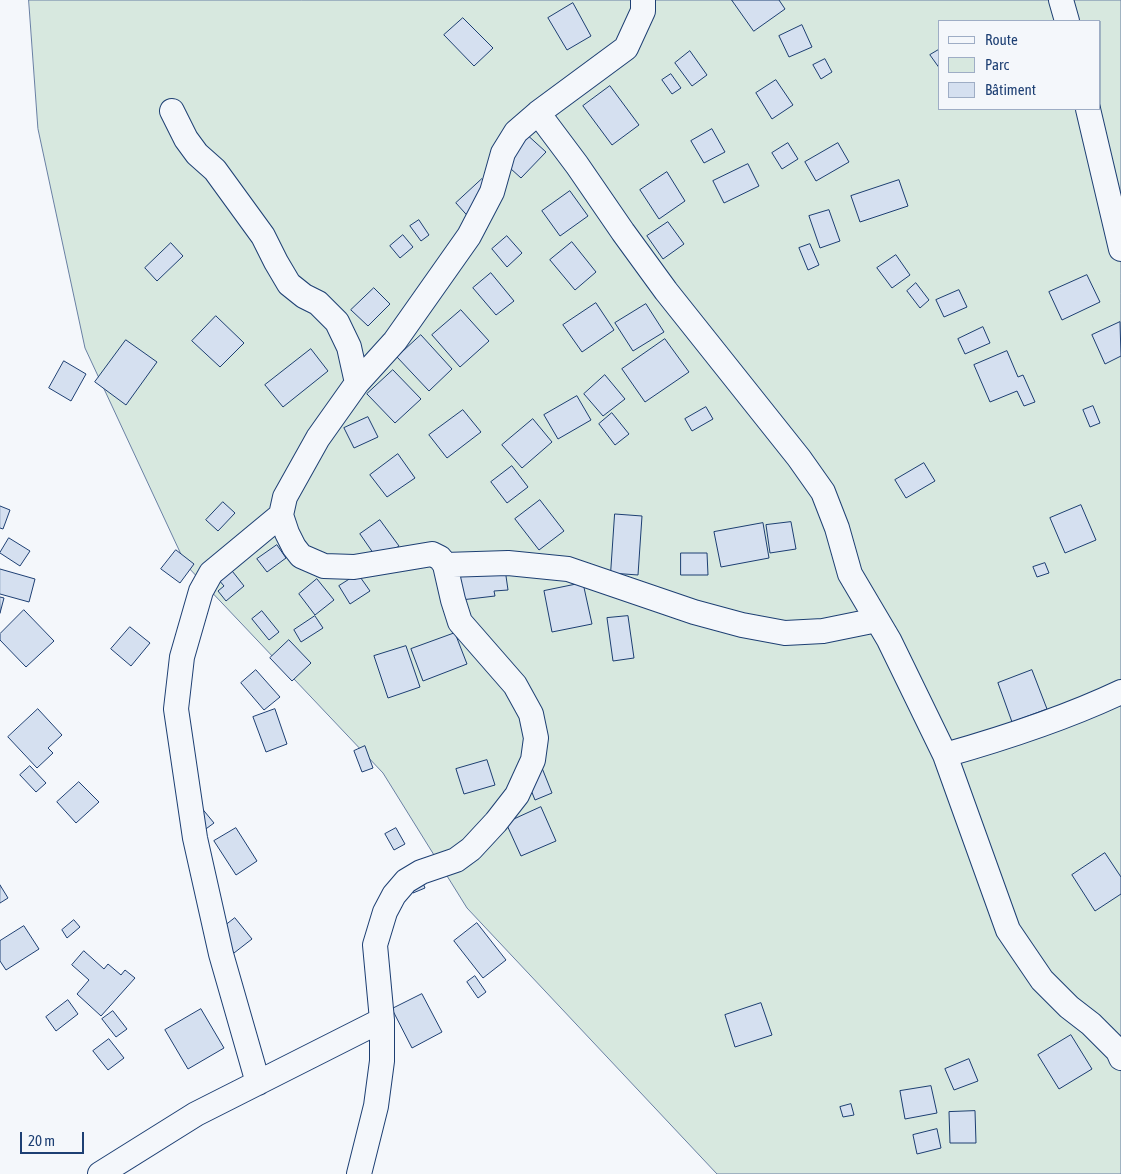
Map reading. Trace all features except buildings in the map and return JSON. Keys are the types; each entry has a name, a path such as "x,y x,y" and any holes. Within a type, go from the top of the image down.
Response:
{"street":[{"path":"358,1174 376,1106 382,1061 382,1020 376,944 385,912 394,895 406,880 456,860 471,850 518,795 532,760 536,738 531,714 514,685 460,622 445,566 440,558 432,554 354,567 324,566 301,556 287,532 281,515 285,497 318,438 357,383 395,341 469,236 492,192 503,153 516,132 538,113 626,48 643,11 643,0"},
{"path":"1061,0 1067,20"},
{"path":"172,110 186,139 196,154 215,170 263,236 289,284 304,296 318,303 337,322 349,347 357,383"},
{"path":"1088,110 1121,249"},
{"path":"538,113 666,291 799,458 823,492 837,528 850,574 889,640 944,755 1008,930 1042,980 1069,1007 1092,1024 1118,1051 1121,1058"},
{"path":"258,1083 221,954 195,838 176,709 182,657 201,591 211,573 281,515"},
{"path":"445,566 508,563 568,568 694,612 742,625 784,633 824,631 877,620"},
{"path":"944,755 1008,737 1093,705 1121,692"},
{"path":"100,1174 196,1114 382,1020"}],"green space":[{"path":"29,0 1121,0 1121,1174 717,1174 467,908 383,773 186,565 85,348 38,129"}]}
